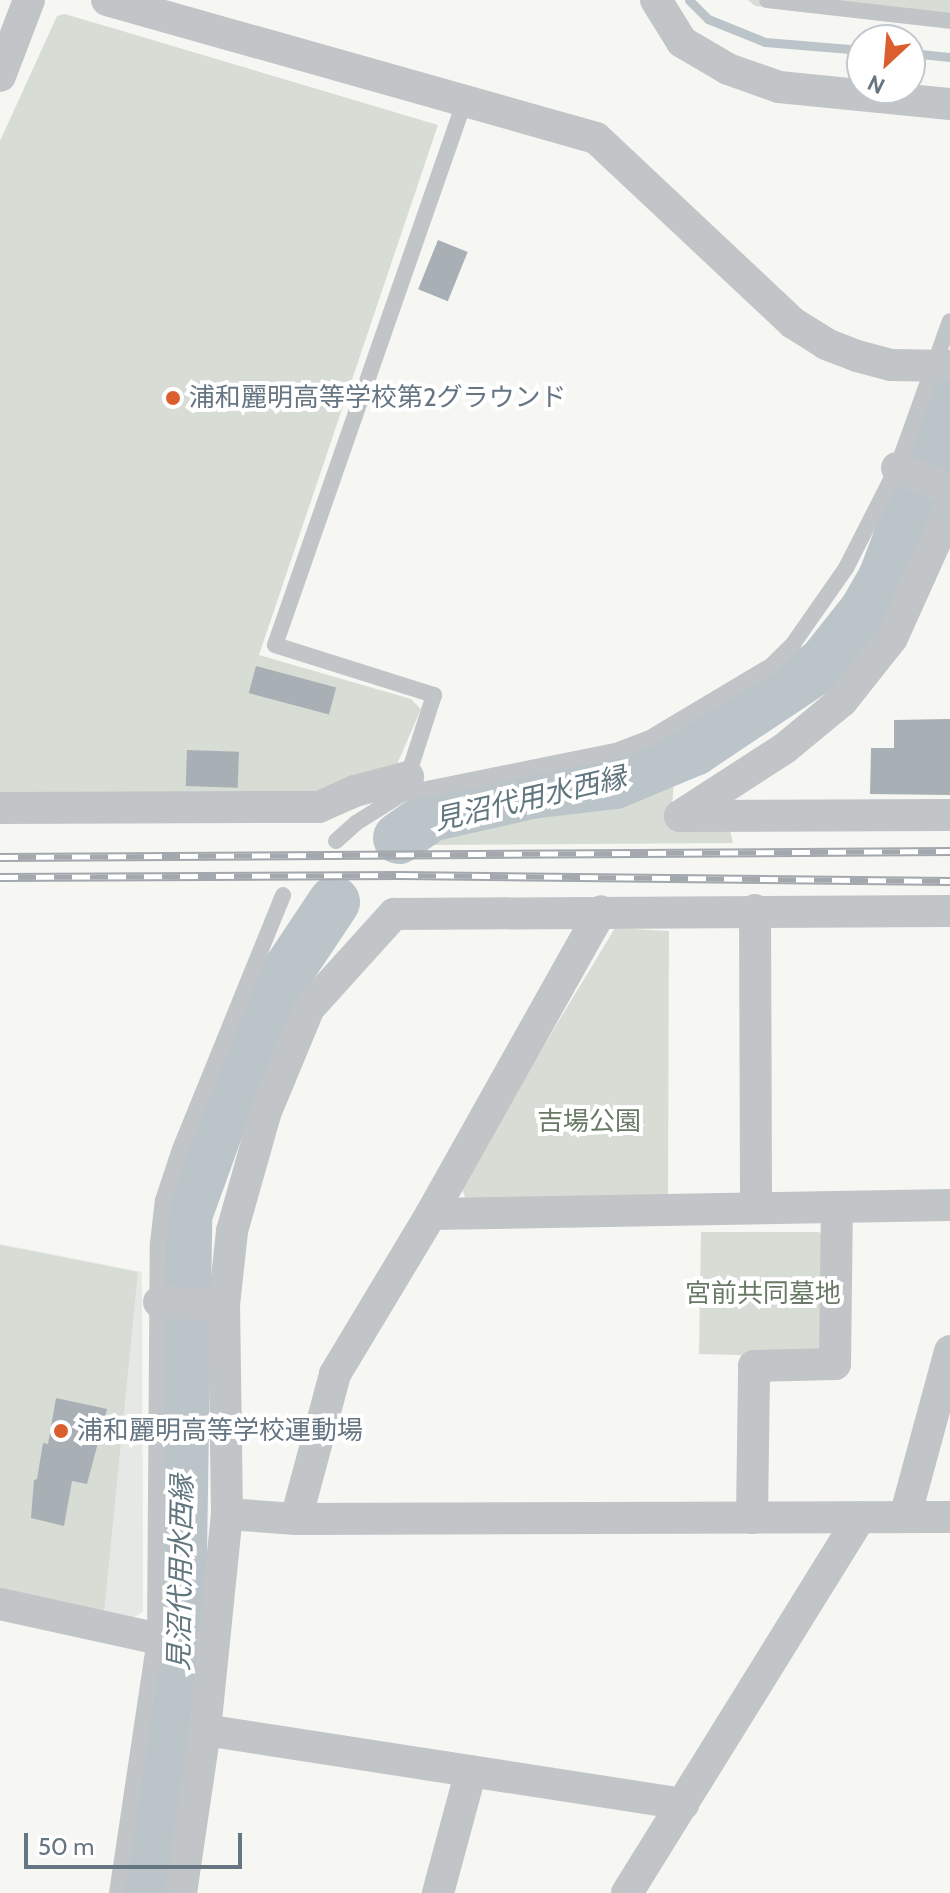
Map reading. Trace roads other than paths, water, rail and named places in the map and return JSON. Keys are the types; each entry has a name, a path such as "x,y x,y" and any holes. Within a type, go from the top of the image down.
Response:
{"street":[{"path":"0,76 29,0"},
{"path":"107,0 596,138 793,323 826,344 891,365 942,365"},
{"path":"656,0 682,42 728,69 779,87 950,104"},
{"path":"897,468 950,489"},
{"path":"950,509 892,638 842,701 785,748 680,816 950,815"},
{"path":"0,808 319,807 355,791 405,785"},
{"path":"755,910 756,1208"},
{"path":"296,1519 335,1374 431,1214 601,911"},
{"path":"181,1893 205,1730 227,1514 224,1305 232,1231 265,1114 309,1008 394,914 950,911"},
{"path":"431,1214 950,1205"},
{"path":"752,1518 754,1366 835,1364 837,1207"},
{"path":"159,1302 224,1305"},
{"path":"905,1517 950,1351"},
{"path":"227,1514 296,1519 950,1517"},
{"path":"627,1893 860,1517"},
{"path":"0,1604 155,1638"},
{"path":"205,1730 683,1804"},
{"path":"438,1893 471,1771"}],"lane":[{"path":"767,0 950,21"},
{"path":"405,785 434,695 275,645 465,100"},
{"path":"336,841 405,785 627,747 648,739 772,665 793,644 822,606 846,568 897,468 942,365 950,321"},
{"path":"117,1893 155,1638 158,1243 163,1200 180,1149 283,895"}],"waterway":[{"path":"689,0 708,19 765,42 846,49"},
{"path":"926,55 950,57"},
{"name":"見沼代用水西縁","path":"399,838 430,816 531,793 615,783 694,750 823,664 865,611 884,578 950,404"},
{"name":"見沼代用水西縁","path":"147,1893 179,1682 186,1216 232,1089 278,986 334,902"}],"railway":[{"path":"0,857 950,851"},
{"path":"0,877 400,875 950,881"}],"place":[{"name":"浦和麗明高等学校第2グラウンド","path":"173,398"},
{"name":"浦和麗明高等学校運動場","path":"61,1431"}],"park label":[{"name":"吉場公園","path":"589,1122"},
{"name":"宮前共同墓地","path":"763,1294"}]}
